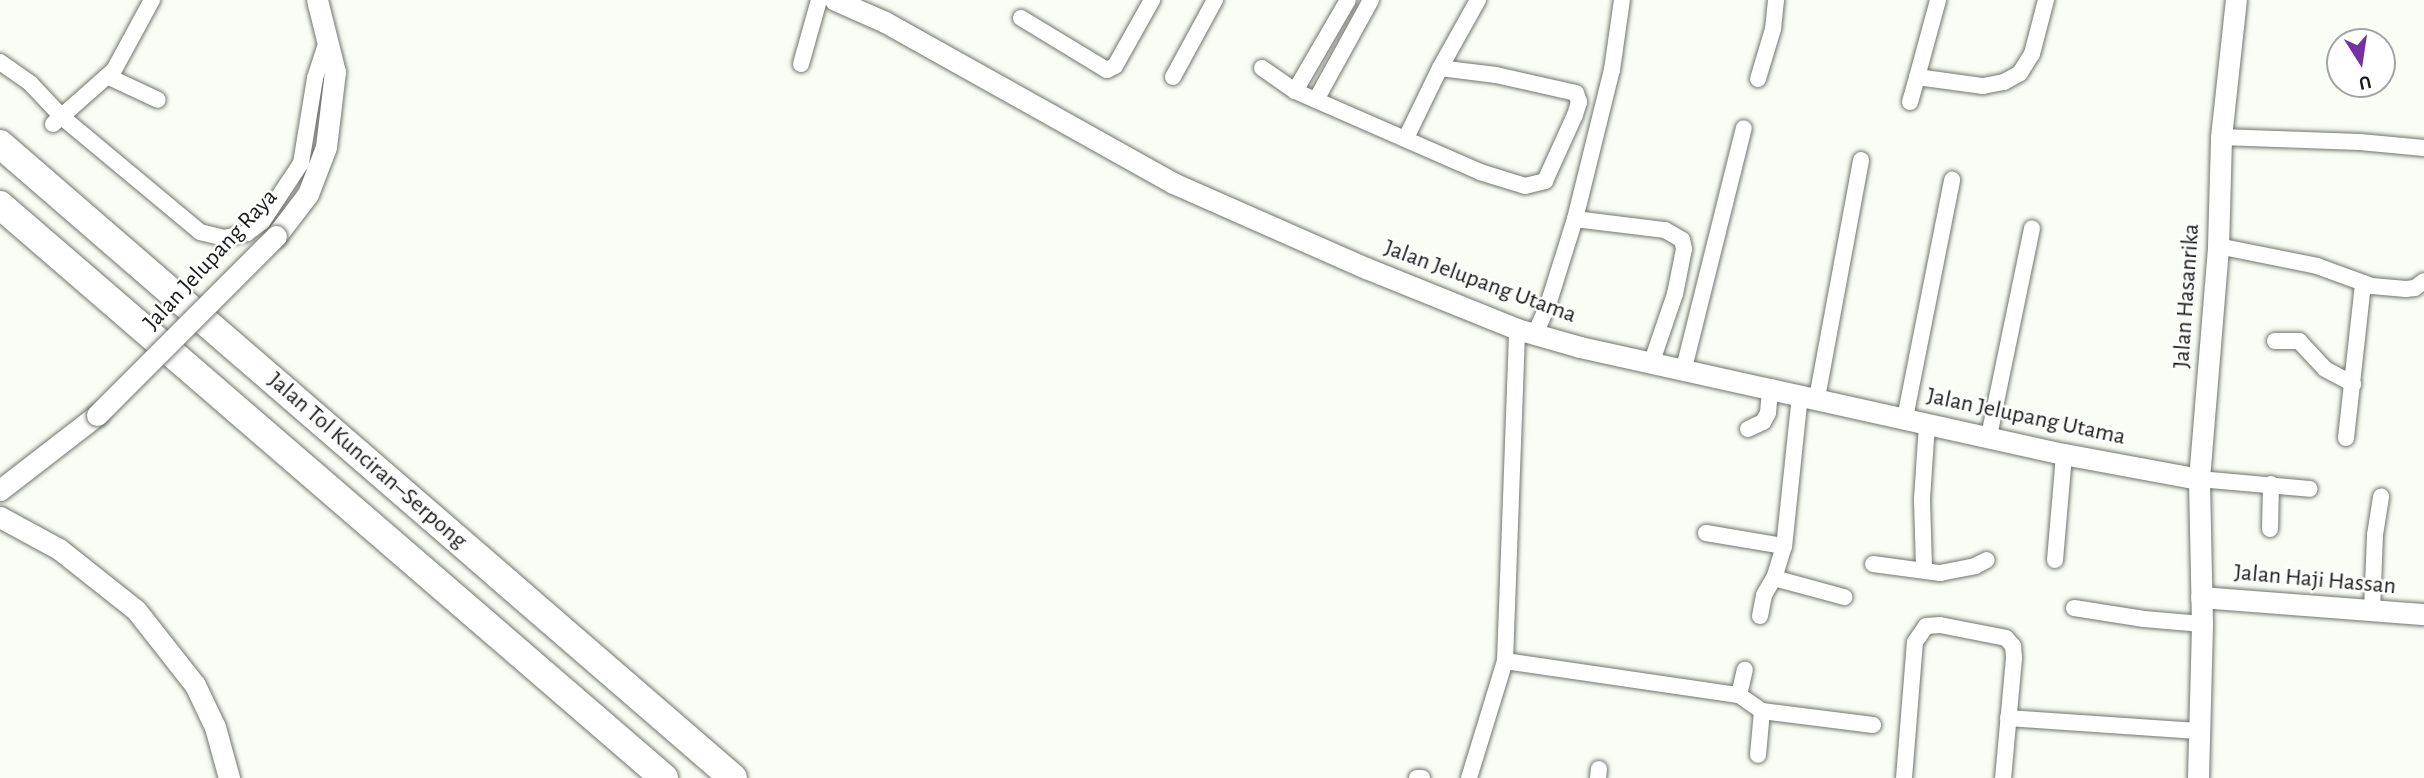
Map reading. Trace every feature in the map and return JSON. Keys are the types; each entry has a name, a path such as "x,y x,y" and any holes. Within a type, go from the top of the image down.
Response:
{"highway":[{"name":"Jalan Tol Kunciran–Serpong","path":"0,144 733,778"},
{"name":"Jalan Tol Kunciran–Serpong","path":"0,205 664,778"}],"street":[{"path":"58,121 107,76 119,61 152,0"},
{"name":"Jalan Jelupang Raya","path":"0,490 97,415 276,236 308,194 326,147 334,72 317,0"},
{"path":"801,64 819,0"},
{"name":"Jalan Jelupang Utama","path":"835,0 885,22 979,77 1087,132 1173,183 1366,268 1526,332 2064,454 2199,479"},
{"path":"1021,18 1107,70 1115,66 1152,0"},
{"path":"1174,77 1215,0"},
{"path":"1295,91 1348,0"},
{"path":"1316,100 1371,0"},
{"path":"1406,138 1440,68 1478,0"},
{"path":"1468,778 1505,661 1526,332 1548,305 1575,219 1612,70 1622,0"},
{"path":"1758,79 1773,29 1776,0"},
{"path":"1910,102 1938,0"},
{"path":"1917,77 1970,86 2004,82 2012,78 2020,73 2032,54 2046,0"},
{"name":"Jalan Hasanrika","path":"2198,778 2202,624 2199,479 2218,246 2221,137 2236,0"},
{"path":"0,62 31,84 58,121 200,232 224,238 247,233 262,222 301,163 315,78 327,41"},
{"path":"1262,68 1295,91 1480,172 1525,186 1545,181 1575,115 1579,102 1576,93 1496,75 1440,68"},
{"path":"107,76 158,100"},
{"path":"1684,368 1744,128"},
{"path":"2221,137 2424,148"},
{"path":"1760,616 1764,595 1774,578 1784,546 1808,396 1861,160"},
{"path":"1905,418 1952,180"},
{"path":"1575,219 1665,230 1682,240 1684,249 1675,294 1652,361"},
{"path":"1989,436 2032,228"},
{"path":"2218,246 2317,266 2363,283 2406,289 2415,288 2424,281"},
{"path":"2346,438 2363,283"},
{"path":"2275,341 2299,341 2325,369 2353,384"},
{"path":"1748,429 1763,422 1768,412 1770,389"},
{"path":"1924,569 1922,499 1927,423"},
{"path":"2055,561 2064,454"},
{"path":"2199,479 2309,489"},
{"path":"2270,529 2271,484"},
{"path":"2372,610 2375,535 2381,496"},
{"path":"0,517 59,549 136,610 195,685 215,727 229,778"},
{"path":"1706,533 1784,546"},
{"path":"1873,564 1953,572 1987,560"},
{"path":"1774,578 1844,597"},
{"name":"Jalan Haji Hassan","path":"2201,597 2424,614"},
{"path":"2074,608 2144,619 2202,624"},
{"path":"1904,778 1915,642 1926,626 1940,625 2006,638 2012,646 2014,658 2003,778"},
{"path":"1505,661 1739,695 1762,711 1873,725"},
{"path":"1739,695 1745,670"},
{"path":"1758,755 1762,711"},
{"path":"2007,718 2201,731"}]}
